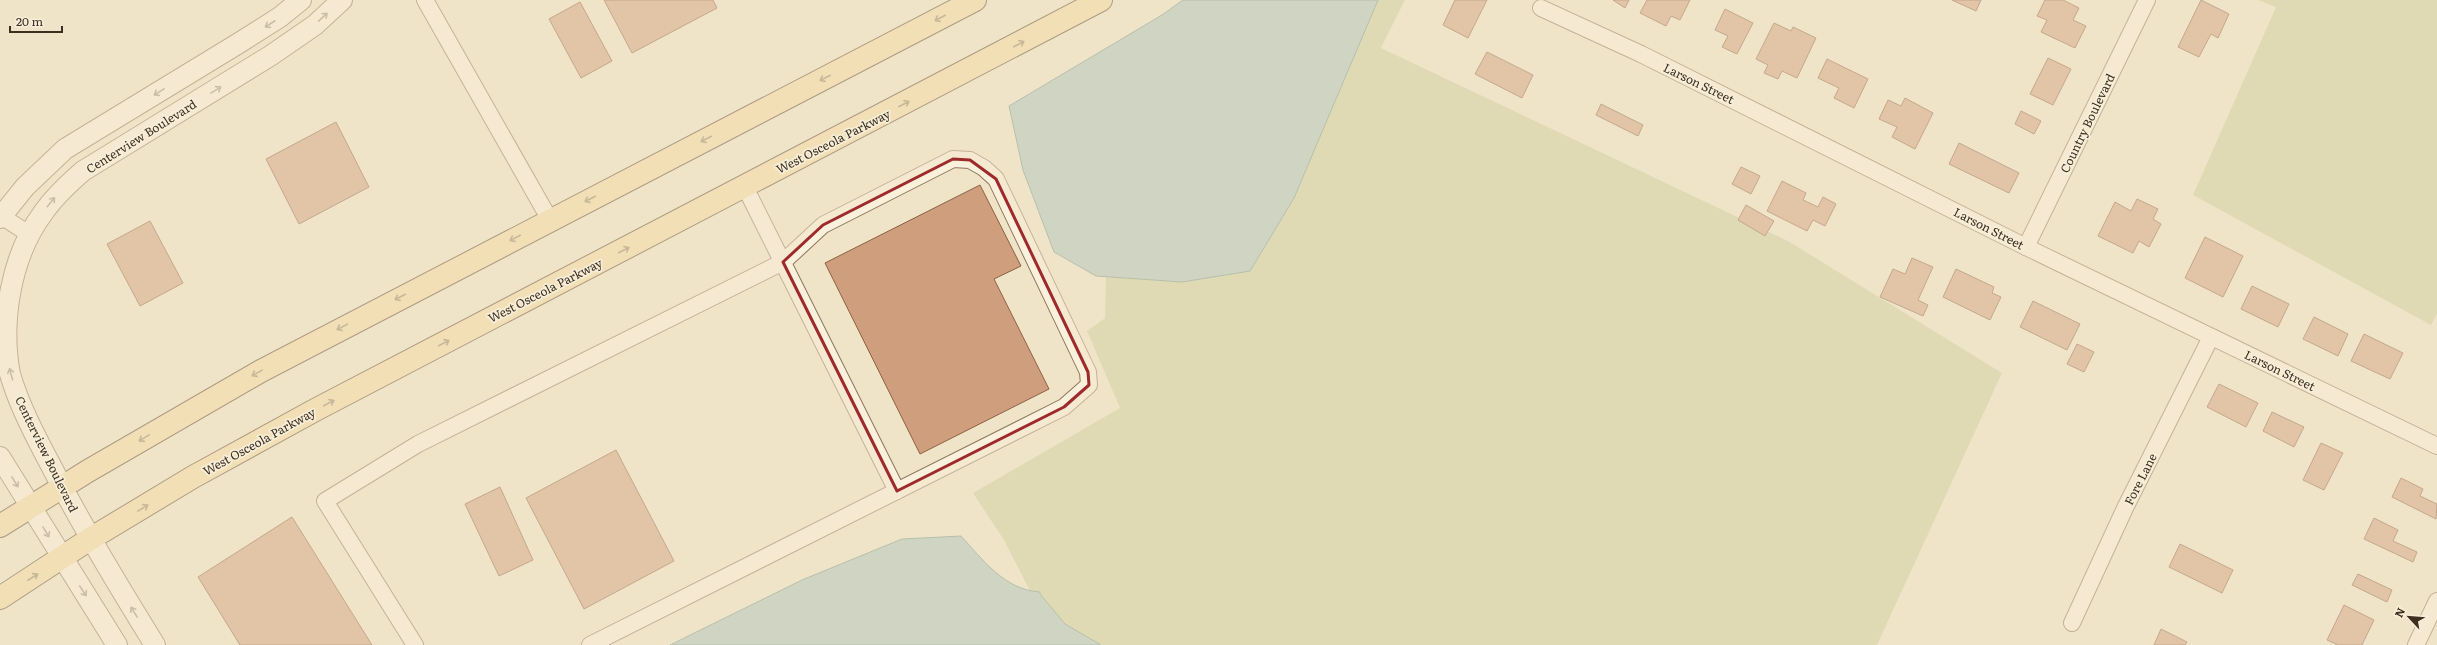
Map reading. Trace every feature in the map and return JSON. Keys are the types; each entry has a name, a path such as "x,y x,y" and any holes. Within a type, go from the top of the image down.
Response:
{"main road":[{"path":"0,526 62,486 261,371 975,0"},
{"name":"West Osceola Parkway","path":"0,598 90,540 193,477 317,409 745,187 1100,0"}],"street":[{"path":"29,234 1,217 43,168 65,149 239,44 280,17 301,0"},
{"name":"Centerview Boulevard","path":"155,645 90,540 17,394 10,372 5,324 13,273 29,234 60,192 83,171 270,56 316,25 342,0"},
{"path":"425,0 550,220"},
{"name":"Country Boulevard","path":"2026,247 2145,1"},
{"name":"Larson Street","path":"1541,8 1641,54 2026,247 2437,446"},
{"path":"415,645 325,501 418,444 783,262 823,225 953,159 970,160 984,168 996,179 1088,372 1088,385 1064,407 590,645"},
{"path":"745,187 897,491"},
{"name":"Fore Lane","path":"2072,623 2126,506 2211,337"},
{"path":"0,457 116,645"},
{"path":"2416,645 2437,601"}],"highlighted area":[{"path":"953,159 970,160 996,179 1088,372 1089,385 1064,407 897,491 783,262 823,225"}],"green space":[{"path":"1378,0 1405,0 1381,48 1788,241 2002,373 1877,645 1101,645 1065,624 1039,592 1030,591 1004,540 973,493 1120,408 1087,331 1105,318 1106,277 1182,282 1250,270 1294,198"},
{"path":"2258,0 2437,0 2437,314 2431,325 2193,195 2276,7"}],"water":[{"path":"1183,0 1378,0 1294,198 1250,271 1182,282 1096,276 1054,252 1023,170 1009,106 1162,15"},
{"path":"961,536 986,564 1005,580 1027,590 1040,592 1040,594 1065,624 1101,645 670,645 802,580 902,539"}],"building":[{"path":"604,0 713,0 717,8 632,53"},
{"path":"1455,0 1487,0 1468,38 1443,25"},
{"path":"1613,0 1629,0 1625,8"},
{"path":"1647,0 1690,0 1680,20 1671,16 1666,26 1640,13"},
{"path":"1952,0 1981,0 1976,11"},
{"path":"2045,0 2063,0 2079,8 2073,20 2086,26 2075,48 2041,32 2047,20 2037,16"},
{"path":"2201,0 2229,14 2218,38 2211,34 2199,57 2178,47"},
{"path":"580,2 612,61 581,78 549,19"},
{"path":"1725,9 1753,23 1737,54 1722,47 1728,36 1715,30"},
{"path":"1774,23 1791,31 1793,27 1816,38 1797,78 1782,71 1778,79 1764,73 1768,65 1756,59"},
{"path":"1487,52 1533,75 1522,98 1475,74"},
{"path":"2048,58 2071,69 2053,105 2030,94"},
{"path":"1827,59 1868,79 1854,108 1834,98 1839,88 1818,78"},
{"path":"1905,98 1933,113 1915,149 1892,137 1897,127 1879,119 1888,100 1901,106"},
{"path":"1601,104 1643,125 1638,136 1596,115"},
{"path":"2021,111 2041,121 2034,134 2015,124"},
{"path":"336,122 369,187 299,224 266,159"},
{"path":"1959,143 2019,173 2009,193 1949,164"},
{"path":"1741,167 1760,176 1751,194 1732,184"},
{"path":"1782,181 1806,193 1803,200 1818,207 1823,197 1836,204 1825,226 1813,220 1807,231 1767,211"},
{"path":"980,185 1021,266 994,279 1049,389 920,454 825,263"},
{"path":"2137,199 2158,209 2153,219 2161,224 2149,247 2139,241 2133,253 2098,236 2115,202 2131,211"},
{"path":"1746,205 1774,221 1765,236 1738,220"},
{"path":"150,221 183,283 140,306 107,244"},
{"path":"2205,237 2243,256 2223,297 2185,278"},
{"path":"1912,258 1933,267 1918,300 1928,305 1923,316 1880,297 1893,269 1905,274"},
{"path":"1956,269 1994,287 1992,293 2001,297 1990,320 1943,297"},
{"path":"2252,286 2289,304 2278,327 2241,309"},
{"path":"2033,301 2080,324 2067,350 2020,327"},
{"path":"2314,317 2348,334 2338,356 2303,339"},
{"path":"2364,334 2403,353 2390,379 2351,361"},
{"path":"2077,344 2094,352 2084,372 2067,364"},
{"path":"2219,384 2258,403 2246,427 2207,407"},
{"path":"2272,412 2304,427 2294,447 2263,431"},
{"path":"2321,443 2343,453 2324,490 2303,480"},
{"path":"616,450 674,561 584,609 526,498"},
{"path":"2401,478 2423,489 2420,496 2437,504 2436,519 2392,497"},
{"path":"500,487 533,560 499,576 465,504"},
{"path":"292,517 372,645 240,645 198,577"},
{"path":"2374,518 2398,530 2393,541 2417,552 2413,562 2364,539"},
{"path":"2180,544 2233,570 2222,593 2169,567"},
{"path":"2358,574 2392,590 2387,602 2352,585"},
{"path":"2344,605 2374,620 2362,645 2338,645 2327,640"},
{"path":"2161,629 2187,642 2185,645 2154,645"}]}
